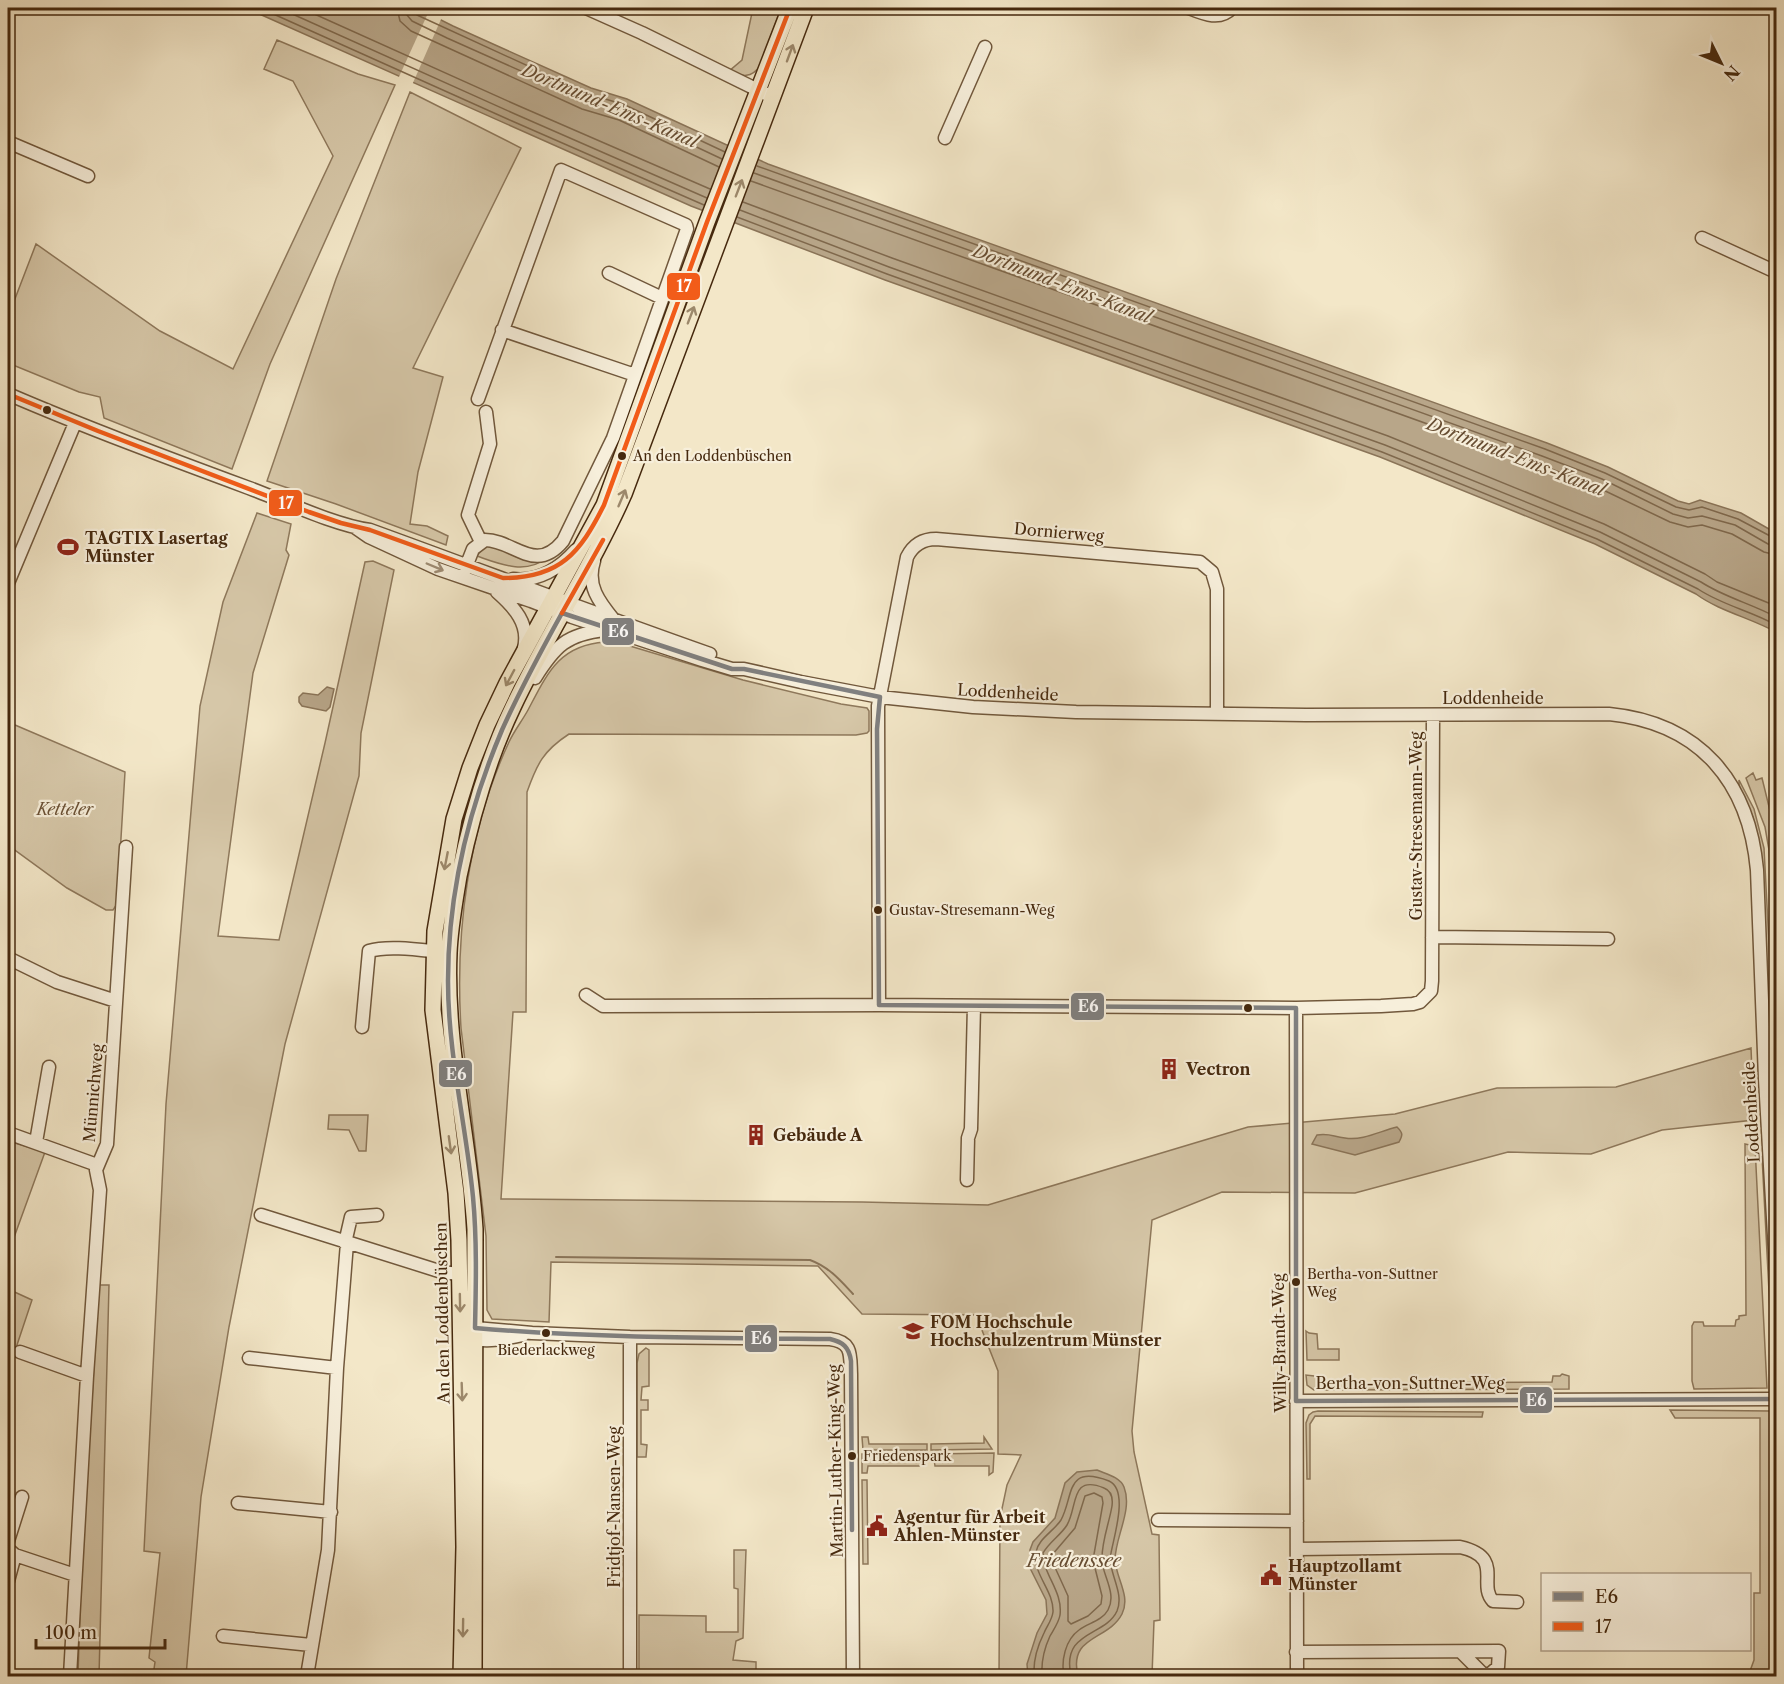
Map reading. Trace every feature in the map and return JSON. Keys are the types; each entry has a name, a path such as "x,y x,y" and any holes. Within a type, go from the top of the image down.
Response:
{"main road":[{"name":"An den Loddenbüschen","path":"461,1677 464,1547 456,1193 433,1010 441,952 476,802 501,733 609,493 707,222 790,8"},
{"name":"An den Loddenbüschen","path":"474,1677 473,1198 441,952 440,893 454,819 487,725 522,655 597,551 624,494 806,8"}],"street":[{"path":"586,8 774,98"},
{"path":"1189,8 1213,16 1221,15 1232,8"},
{"path":"945,138 985,47"},
{"path":"8,142 88,176"},
{"path":"462,577 473,549 485,540 494,541 523,554 534,556 551,552 560,546 604,458 687,229 686,225 561,170 478,399"},
{"path":"1702,238 1776,272"},
{"path":"609,273 662,298"},
{"path":"502,330 635,375"},
{"path":"8,394 75,423 356,528 370,530 503,578 558,605"},
{"path":"481,542 468,515 490,444 486,412"},
{"path":"8,583 75,423"},
{"path":"356,528 369,537 403,553 462,577 494,589 558,605"},
{"path":"503,578 526,579 549,572 563,563 590,534"},
{"name":"Dornierweg","path":"880,697 907,557 919,543 926,539 936,539 1200,562 1212,572 1217,588 1217,713"},
{"path":"513,706 559,645 577,635 612,625 593,586 591,575 597,551"},
{"path":"494,589 516,611 524,625 526,638 522,655"},
{"name":"Loddenheide","path":"558,605 702,660 732,669 744,669 880,697 973,707 1076,712 1592,714 1627,716 1668,729 1699,748 1726,777 1747,815 1754,842 1771,1079 1776,1270"},
{"path":"879,1005 877,729 880,697"},
{"name":"Gustav-Stresemann-Weg","path":"586,995 603,1006 1296,1008 1389,1006 1420,1002 1431,991 1433,715"},
{"name":"Münnichweg","path":"70,1677 100,1190 96,1170 107,1144 126,847"},
{"name":"Gustav-Stresemann-Weg","path":"1432,937 1608,939"},
{"path":"363,1027 369,951 376,949 441,952"},
{"path":"8,958 62,984 116,1001"},
{"path":"967,1180 968,1138 971,1129 974,1006"},
{"name":"Willy-Brandt-Weg","path":"1296,1008 1297,1677"},
{"path":"36,1142 49,1067"},
{"path":"8,1133 97,1165"},
{"path":"261,1215 442,1272 459,1274"},
{"path":"307,1677 328,1550 346,1243 351,1217 377,1215"},
{"name":"Martin-Luther-King-Weg","path":"460,1333 830,1339 847,1346 850,1352 852,1374 853,1677"},
{"name":"Fridtjof-Nansen-Weg","path":"630,1337 630,1677"},
{"path":"20,1352 87,1376"},
{"path":"249,1358 337,1368"},
{"name":"Bertha-von-Suttner-Weg","path":"1296,1401 1776,1399"},
{"path":"8,1541 22,1497"},
{"path":"237,1503 331,1512"},
{"path":"1158,1520 1297,1521"},
{"path":"1297,1549 1460,1547 1470,1550 1483,1559 1487,1567 1489,1597 1493,1601 1517,1602"},
{"path":"8,1581 11,1552 75,1575"},
{"path":"223,1636 311,1645"},
{"path":"1296,1652 1461,1653"}],"green space":[{"path":"753,8 781,8 757,70 750,75 728,72 742,60"},
{"path":"277,40 358,74 395,85 270,364 232,469 104,418 100,397 79,392 8,363 8,317 36,244 160,331 233,369 333,156 293,81 264,69"},
{"path":"410,92 521,148 413,368 443,377 418,472 410,524 427,526 448,536 446,545 267,481 336,279"},
{"path":"712,220 720,224 638,449 616,497"},
{"path":"257,513 291,524 286,550 289,555 253,673 218,936 279,940 365,562 373,561 394,570 361,733 359,776 285,1044 229,1327 201,1497 186,1676 153,1676 155,1662 149,1658 160,1553 144,1551 166,1104 200,706 223,602"},
{"path":"484,545 547,558 530,566 503,565 477,556"},
{"name":"Friedenspark","path":"620,643 743,680 841,704 867,708 869,731 856,735 569,734 547,752 527,792 526,1012 513,1012 501,1199 988,1205 1248,1127 1395,1114 1497,1088 1616,1087 1751,1048 1754,1120 1662,1130 1591,1154 1508,1152 1355,1193 1222,1192 1152,1220 1132,1431 1134,1452 1152,1534 1159,1535 1160,1620 1154,1621 1152,1676 999,1676 1000,1518 1007,1485 1021,1455 998,1454 998,1371 976,1315 862,1314 818,1266 551,1262 549,1322 492,1319 487,1310 486,1236 461,1028 460,955 467,882 483,810 513,734 549,673 565,655 589,644"},
{"name":"Ketteler","path":"8,722 125,772 117,904 113,910 106,910 67,888 8,845"},
{"path":"1753,773 1756,780 1762,778 1776,846 1776,989 1769,850 1765,827 1746,778"},
{"path":"1739,780 1754,809 1764,848 1775,1058 1770,1041 1760,847 1753,817 1739,787"},
{"path":"329,1115 368,1115 366,1151 359,1151 349,1130 328,1129"},
{"path":"8,1141 45,1152 8,1254"},
{"path":"1745,1144 1755,1146 1767,1388 1694,1389 1692,1326 1694,1322 1703,1322 1704,1326 1735,1326 1739,1316 1746,1315"},
{"path":"1762,1156 1776,1369 1774,1369 1772,1350"},
{"path":"99,1285 109,1285 99,1676 78,1676 81,1576"},
{"path":"8,1289 32,1300 13,1357 8,1382"},
{"path":"1306,1331 1317,1334 1318,1349 1339,1349 1339,1360 1307,1360"},
{"path":"646,1348 649,1350 649,1386 642,1387 641,1400 648,1400 648,1410 641,1410 641,1444 647,1445 646,1457 637,1457 637,1363 639,1354"},
{"path":"1562,1374 1569,1376 1569,1389 1314,1390 1307,1385 1306,1375 1323,1377 1323,1383 1349,1383 1552,1382 1553,1376"},
{"path":"1670,1410 1770,1411 1776,1477 1776,1674 1773,1676 1762,1676 1750,1671 1754,1660 1754,1593 1760,1593 1760,1418 1675,1418"},
{"path":"1313,1412 1483,1412 1482,1417 1315,1416 1310,1424 1310,1479 1307,1479 1306,1423"},
{"path":"862,1437 868,1437 869,1444 927,1444 927,1450 863,1450"},
{"path":"984,1437 992,1449 931,1450 931,1444 984,1443"},
{"path":"994,1453 993,1472 989,1475 989,1466 935,1466 934,1459 931,1459 931,1454"},
{"path":"862,1454 927,1454 927,1459 923,1460 923,1466 868,1466 867,1473 862,1473"},
{"path":"862,1480 867,1480 868,1564 863,1564"},
{"path":"734,1550 746,1550 743,1638 736,1641 733,1660 756,1662 756,1676 639,1676 639,1615 706,1616 706,1632 738,1632 738,1589 734,1588"}],"water":[{"name":"Dortmund-Ems-Kanal","path":"246,8 417,8 591,88 627,99 768,164 1547,443 1608,467 1678,501 1689,504 1700,500 1741,513 1776,533 1776,632 1715,605 1595,544 1380,457 885,280 691,206"},
{"path":"327,687 334,689 330,707 326,711 302,706 299,702 299,697 303,693 318,695"},
{"path":"1397,1127 1402,1134 1399,1142 1355,1155 1312,1144 1317,1135 1326,1134 1352,1139"},
{"name":"Friedenssee","path":"1097,1470 1119,1481 1124,1487 1126,1496 1125,1514 1115,1560 1125,1600 1122,1614 1116,1623 1084,1645 1076,1663 1078,1676 1028,1676 1027,1664 1037,1633 1047,1614 1046,1600 1030,1568 1030,1550 1033,1542 1055,1518 1065,1483 1077,1472"}],"pier":[{"path":"429,11 442,17 412,85 398,79"}],"waterway":[{"path":"556,1257 810,1260 829,1270 853,1294"}],"transit line":[{"name":"17","path":"8,394 309,512 370,530 503,578 523,577 554,568 577,549 604,505 707,222 790,8"},
{"name":"17","path":"562,613 603,540"},
{"name":"E6","path":"852,1530 851,1361 845,1346 838,1342 830,1339 608,1336 475,1328 474,1213 451,1035 449,949 456,884 470,821 490,760 509,715 562,613 732,669 744,669 880,697"},
{"name":"E6","path":"879,1005 877,729 880,697"},
{"name":"E6","path":"879,1005 1296,1008"},
{"name":"E6","path":"1296,1008 1296,1401"},
{"name":"E6","path":"1296,1401 1776,1399"}],"place":[{"name":"An den Loddenbüschen","path":"622,456"},
{"name":"TAGTIX Lasertag Münster","path":"68,547"},
{"name":"Gustav-Stresemann-Weg","path":"878,910"},
{"name":"Vectron","path":"1169,1069"},
{"name":"Gebäude A","path":"756,1135"},
{"name":"Bertha-von-Suttner Weg","path":"1296,1282"},
{"name":"FOM Hochschule Hochschulzentrum Münster","path":"913,1331"},
{"name":"Biederlackweg","path":"546,1333"},
{"name":"Friedenspark","path":"852,1456"},
{"name":"Agentur für Arbeit Ahlen-Münster","path":"877,1526"},
{"name":"Hauptzollamt Münster","path":"1271,1575"}]}
